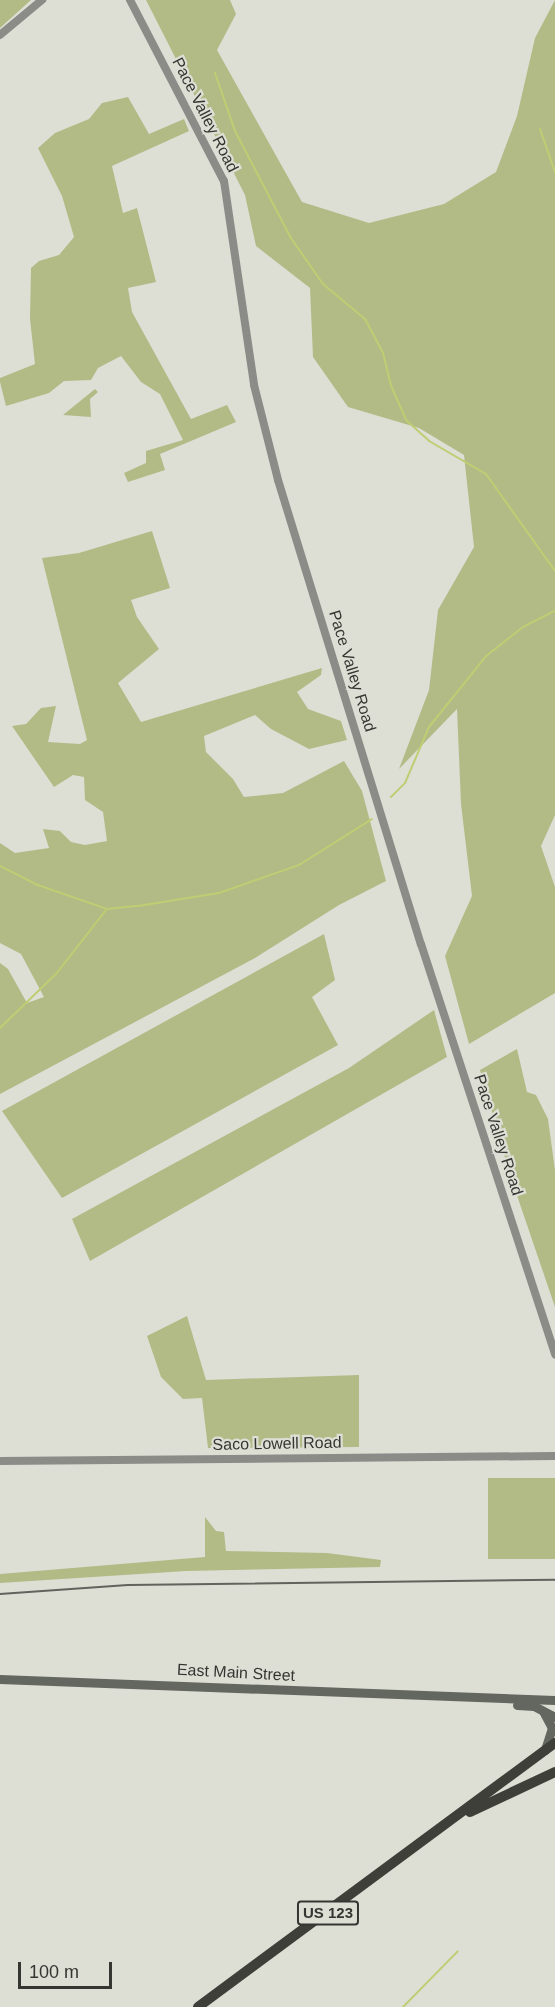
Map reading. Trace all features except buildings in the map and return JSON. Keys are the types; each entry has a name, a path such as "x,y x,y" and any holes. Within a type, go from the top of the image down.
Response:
{"highway":[{"name":"US 123","path":"198,2007 457,1819 555,1743"},
{"name":"US 123","path":"457,1819 555,1772"}],"main road":[{"name":"East Main Street","path":"0,1679 555,1700"},
{"name":"East Main Street","path":"470,1698 490,1704 538,1707 555,1717"},
{"path":"538,1707 548,1716 552,1728 545,1750"}],"street":[{"path":"0,35 42,0"},
{"name":"Pace Valley Road","path":"130,0 224,181 254,385 278,480 424,953 555,1354"},
{"name":"Saco Lowell Road","path":"0,1461 555,1456"}],"green space":[{"path":"0,0 31,0 0,28"},
{"path":"146,0 230,0 236,14 217,50 302,202 369,223 444,204 496,172 517,116 535,38 555,0 555,815 541,846 555,887 555,993 469,1044 445,956 472,896 461,804 457,709 399,769 429,690 438,610 474,547 464,455 419,428 348,407 313,357 310,288 256,246 245,195"},
{"path":"128,97 149,134 184,119 189,131 112,166 123,213 137,208 156,282 128,288 132,312 191,419 227,405 236,422 160,454 165,470 128,482 124,473 146,463 146,451 183,440 160,394 141,382 121,356 98,368 91,380 64,381 49,393 6,406 0,378 35,364 30,319 31,268 39,261 59,255 74,237 62,196 38,148 55,133 89,119 102,103"},
{"path":"95,389 98,392 90,399 91,417 63,415"},
{"path":"152,531 170,588 131,600 137,617 159,649 118,683 141,722 322,668 321,675 297,692 308,709 341,721 347,740 309,749 271,729 255,715 204,736 206,752 233,779 244,797 283,793 344,761 362,791 386,881 339,905 255,958 0,1094 0,963 8,969 27,1003 44,997 21,954 0,943 0,843 15,853 49,848 43,829 60,831 71,842 85,845 107,841 103,812 85,800 84,777 73,775 54,787 12,726 26,724 41,708 56,706 48,742 80,744 87,740 42,558 79,553"},
{"path":"324,934 335,980 312,997 338,1045 62,1198 2,1111"},
{"path":"434,1010 447,1057 90,1261 72,1219 349,1068"},
{"path":"517,1049 527,1092 536,1095 548,1119 555,1170 555,1307 509,1172 480,1070"},
{"path":"187,1316 206,1380 359,1375 359,1447 208,1448 202,1398 183,1399 161,1377 147,1336"},
{"path":"488,1478 555,1478 555,1559 488,1559"},
{"path":"205,1517 216,1531 224,1532 226,1551 327,1553 381,1560 380,1567 186,1571 0,1583 0,1574 205,1557"}],"waterway":[{"path":"215,73 235,131 291,238 323,284 365,319 383,353 392,388 407,421 429,441 486,474 555,571"},
{"path":"540,129 555,172"},
{"path":"391,797 405,783 429,727 486,656 523,627 555,611"},
{"path":"0,866 35,884 107,909 138,906 219,893 299,865 372,819"},
{"path":"0,1028 56,974 106,910"},
{"path":"403,2007 458,1951"}],"railway":[{"path":"0,1594 128,1585 555,1580"}]}
